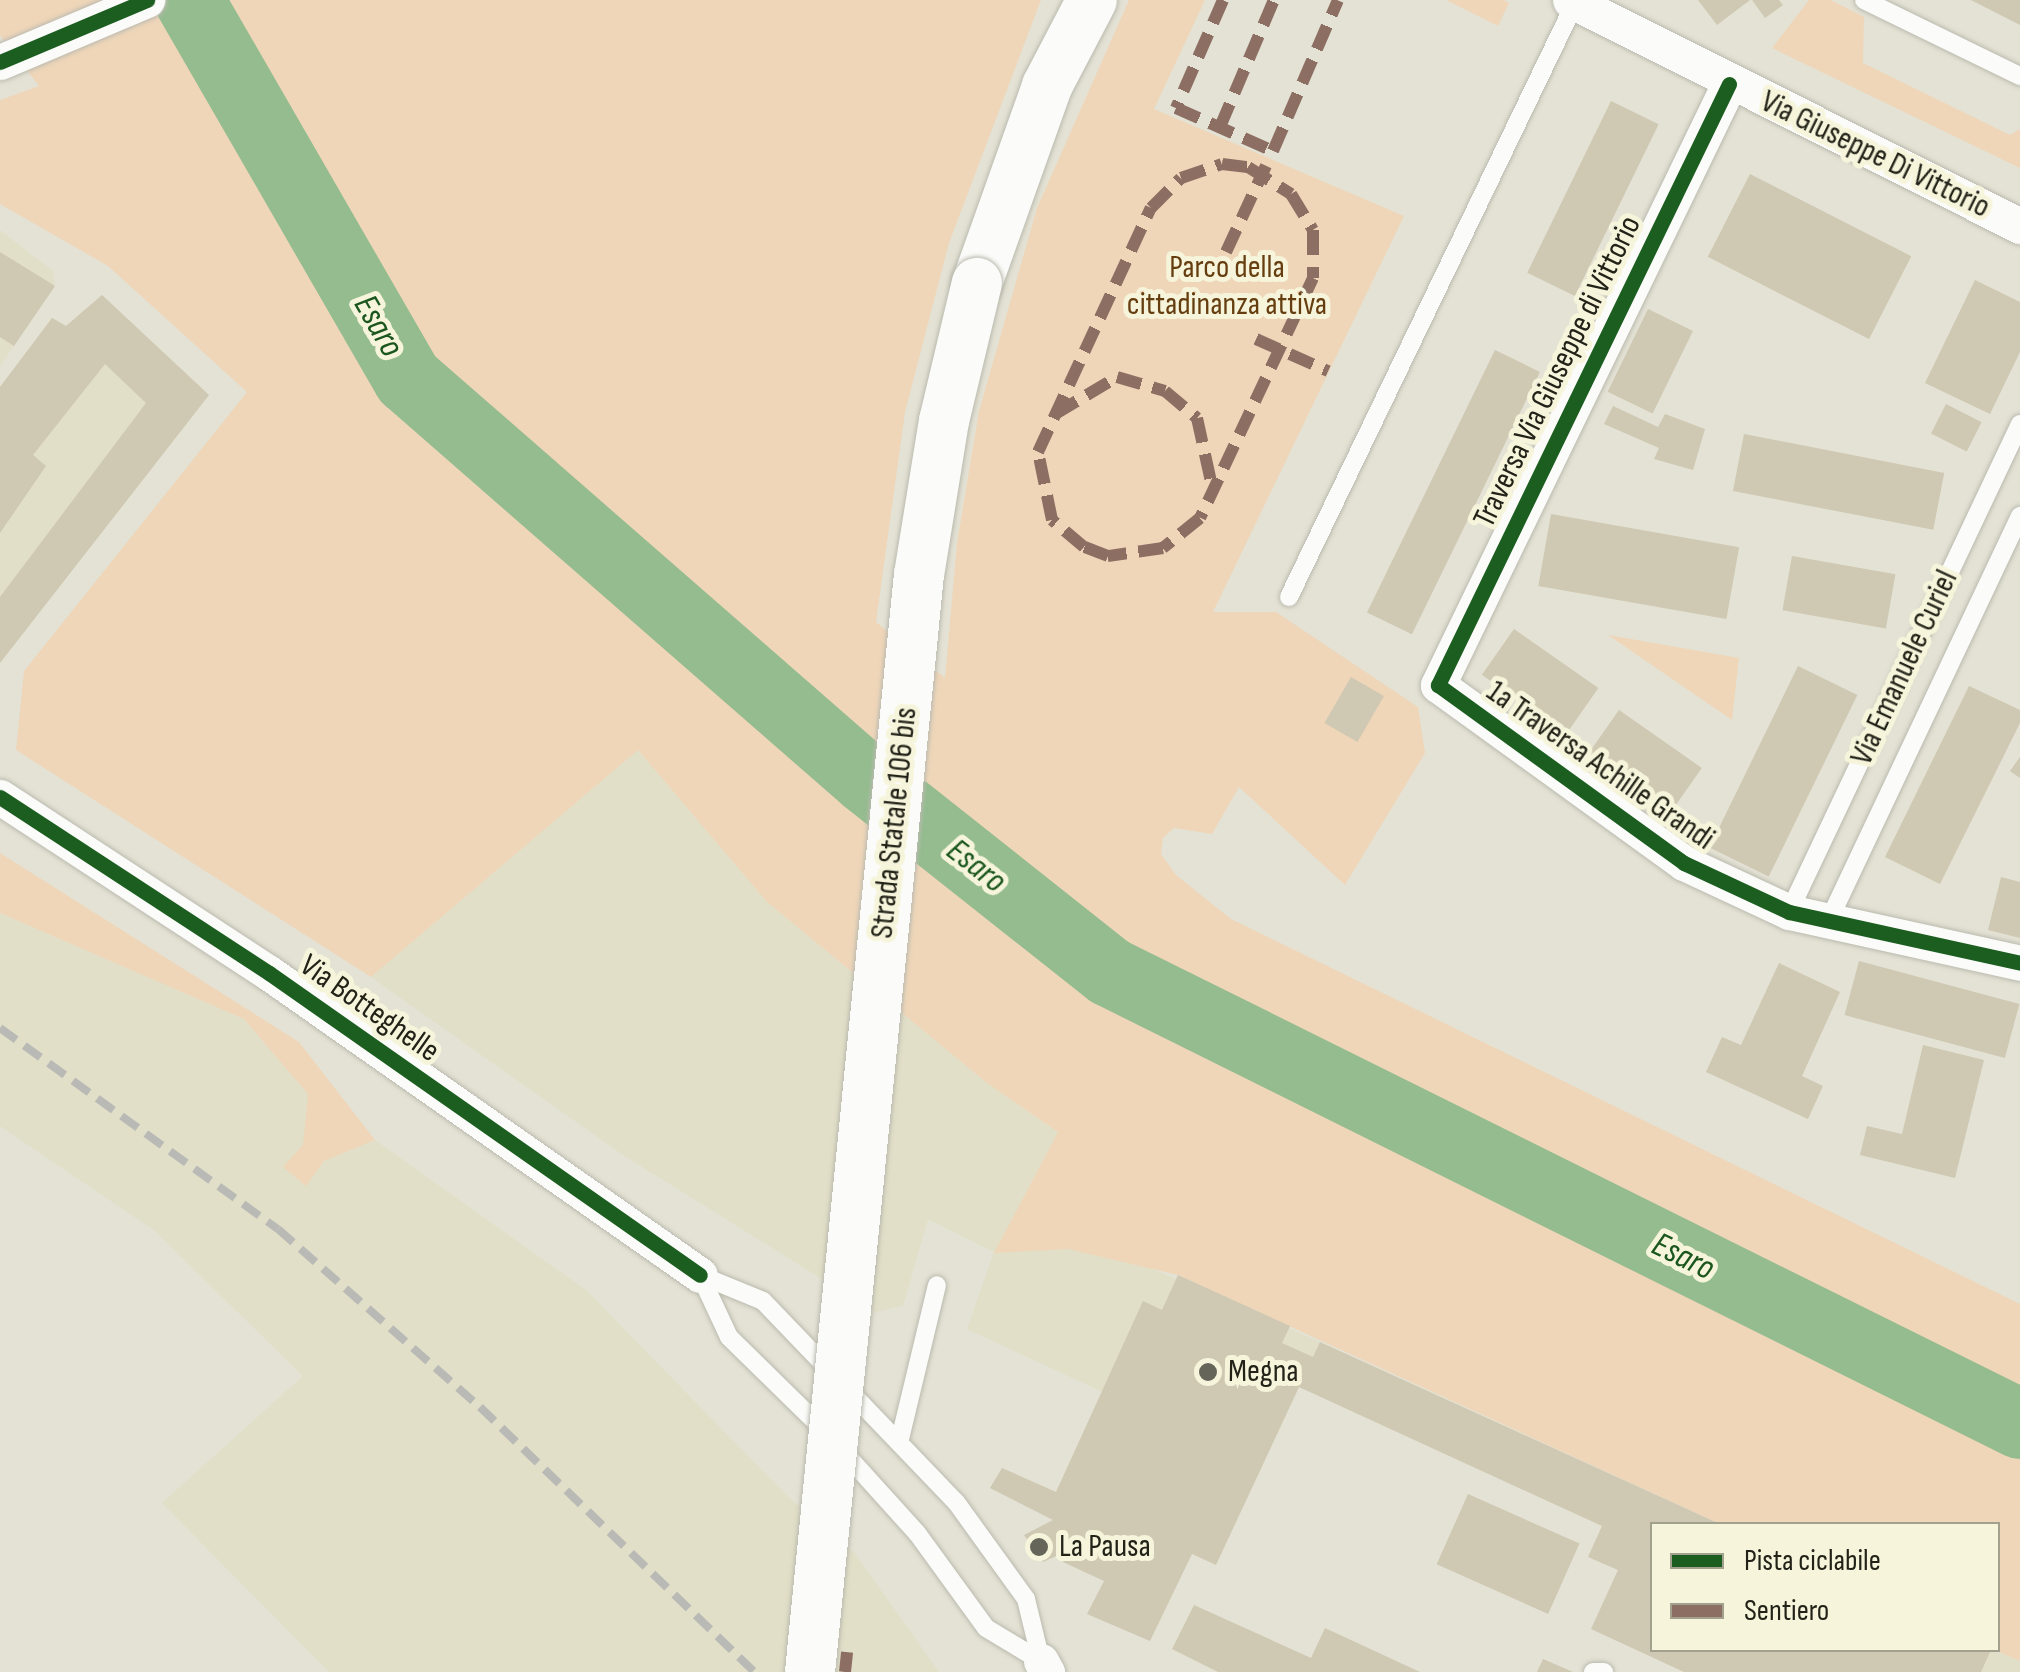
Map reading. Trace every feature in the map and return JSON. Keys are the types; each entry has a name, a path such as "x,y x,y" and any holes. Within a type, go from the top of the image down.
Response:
{"main road":[{"name":"Strada Statale 106 bis","path":"810,1672 920,575 944,421 977,283 1047,86 1092,0"}],"street":[{"path":"0,62 147,0"},
{"name":"Via Giuseppe Di Vittorio","path":"1573,1 1729,84 2020,226"},
{"name":"Traversa Via Giuseppe di Vittorio","path":"1438,685 1729,84"},
{"name":"1a Traversa Achille Grandi","path":"1438,685 1684,863 1789,912 2020,963"},
{"name":"Via Botteghelle","path":"0,797 268,972 700,1276"}],"lane":[{"path":"1864,0 2020,76"},
{"path":"1290,598 1573,1"},
{"name":"Via Emanuele Curiel","path":"1789,912 2020,424"},
{"name":"Via Emanuele Curiel","path":"1829,920 2020,516"},
{"path":"700,1276 763,1300 900,1439 956,1502 1026,1598 1044,1666"},
{"path":"700,1276 729,1337 806,1410 917,1533 986,1628 1044,1666"},
{"path":"900,1439 937,1285"},
{"path":"1593,1672 1604,1672"}],"shaded area":[{"path":"0,230 53,271 55,286 0,366"},
{"path":"102,295 209,395 0,663 0,387 52,318 66,326"},
{"path":"638,750 767,902 987,1083 1058,1132 995,1252 1068,1249 1141,1264 1320,1342 1262,1466 967,1329 994,1252 928,1219 903,1306 875,1312 623,1155 371,977"},
{"path":"0,913 244,1019 309,1094 305,1186 324,1161 375,1140 587,1291 788,1497 853,1551 939,1672 329,1672 162,1503 303,1376 155,1231 0,1126"},
{"path":"1990,1652 2020,1661 2020,1672 1981,1672"}],"green space":[{"name":"Parco della cittadinanza attiva","path":"0,0 1041,0 949,243 905,412 876,622 945,678 957,543 979,411 1037,208 1129,0 1205,0 1154,109 1404,216 1213,612 1276,612 1418,707 1425,753 1345,885 1239,787 1212,834 1174,828 1163,838 1161,854 1176,875 1231,919 2020,1304 2020,1661 1999,1652 2000,1522 1716,1522 1178,1275 1068,1249 994,1253 1058,1132 987,1083 767,902 638,750 371,977 16,750 24,671 247,392 108,266 0,204 0,100 39,86 0,35"},
{"path":"1446,0 1504,0 1509,3 1498,26"},
{"path":"1809,0 1831,0 1864,17 1863,63 2010,135 2020,129 2020,168 1772,48"},
{"path":"1608,635 1739,658 1732,720"},
{"path":"0,853 299,1042 375,1140 324,1161 306,1186 283,1167 303,1145 308,1094 244,1019 0,913"}],"building":[{"path":"1698,0 1750,0 1717,25"},
{"path":"1752,0 1779,0 1783,5 1765,18"},
{"path":"1971,0 2020,0 2020,25"},
{"path":"1611,101 1659,124 1575,296 1527,273"},
{"path":"1750,174 1911,256 1869,339 1708,257"},
{"path":"0,252 55,286 14,346 0,337"},
{"path":"1975,280 2020,302 2020,352 1990,414 1925,383"},
{"path":"102,295 209,395 0,663 0,597 146,403 105,364 33,455 46,466 0,533 0,387 52,318 66,326"},
{"path":"1648,309 1693,331 1653,414 1608,392"},
{"path":"1495,350 1540,372 1412,634 1367,612"},
{"path":"1946,404 1982,422 1967,452 1931,433"},
{"path":"1613,406 1658,427 1665,414 1705,429 1693,470 1654,459 1659,448 1604,424"},
{"path":"1744,434 1944,473 1933,530 1733,491"},
{"path":"1551,514 1739,547 1726,619 1538,586"},
{"path":"1792,556 1895,574 1886,628 1782,610"},
{"path":"1514,629 1598,688 1566,734 1482,675"},
{"path":"1798,666 1857,695 1769,876 1709,848"},
{"path":"1351,677 1384,696 1357,742 1324,723"},
{"path":"1969,686 2020,710 2020,723 1940,884 1885,857"},
{"path":"1619,710 1702,768 1670,813 1587,755"},
{"path":"2020,757 2020,778 2010,771"},
{"path":"2001,877 2020,882 2020,938 1988,930"},
{"path":"1859,961 2019,1004 2005,1058 1845,1015"},
{"path":"1779,963 1840,992 1802,1076 1823,1086 1808,1119 1706,1072 1722,1037 1741,1045"},
{"path":"1923,1045 1984,1060 1955,1178 1860,1155 1867,1126 1902,1134"},
{"path":"1178,1275 1290,1326 1282,1343 1313,1357 1320,1342 1716,1522 1650,1522 1650,1652 1990,1652 1981,1672 1684,1672 1591,1629 1618,1570 1588,1557 1602,1526 1299,1387 1216,1565 1192,1554 1150,1641 1087,1614 1104,1581 1063,1562 1069,1550 1043,1562 1024,1535 1053,1520 990,1488 1002,1468 1056,1492 1143,1301 1162,1310"},
{"path":"1468,1494 1579,1544 1548,1614 1437,1564"},
{"path":"1194,1605 1311,1658 1325,1628 1420,1672 1218,1672 1172,1649"},
{"path":"1543,1659 1573,1672 1537,1672"}],"waterway":[{"name":"Esaro","path":"189,0 408,379 865,778 1110,972 2020,1424"}],"railway":[{"path":"0,1028 278,1229 480,1407 754,1672"}],"marked path":[{"path":"1223,0 1176,108 1273,151 1338,0"},
{"path":"1220,127 1274,0"},
{"path":"1222,164 1248,167 1291,194 1313,230 1313,278 1200,518 1163,548 1108,556 1084,547 1052,520 1038,452 1151,208 1181,178 1222,164"},
{"path":"1226,252 1266,166"},
{"path":"1256,339 1328,371"},
{"path":"1055,414 1117,377 1165,391 1197,418 1213,491"},
{"path":"845,1672 847,1652"}],"cycle path":[{"path":"0,62 147,0"},
{"path":"1729,84 1438,685 1684,863 1789,912 2020,963"},
{"path":"0,797 269,973 700,1275"}],"place":[{"name":"Megna","path":"1208,1372"},
{"name":"La Pausa","path":"1039,1547"}]}
